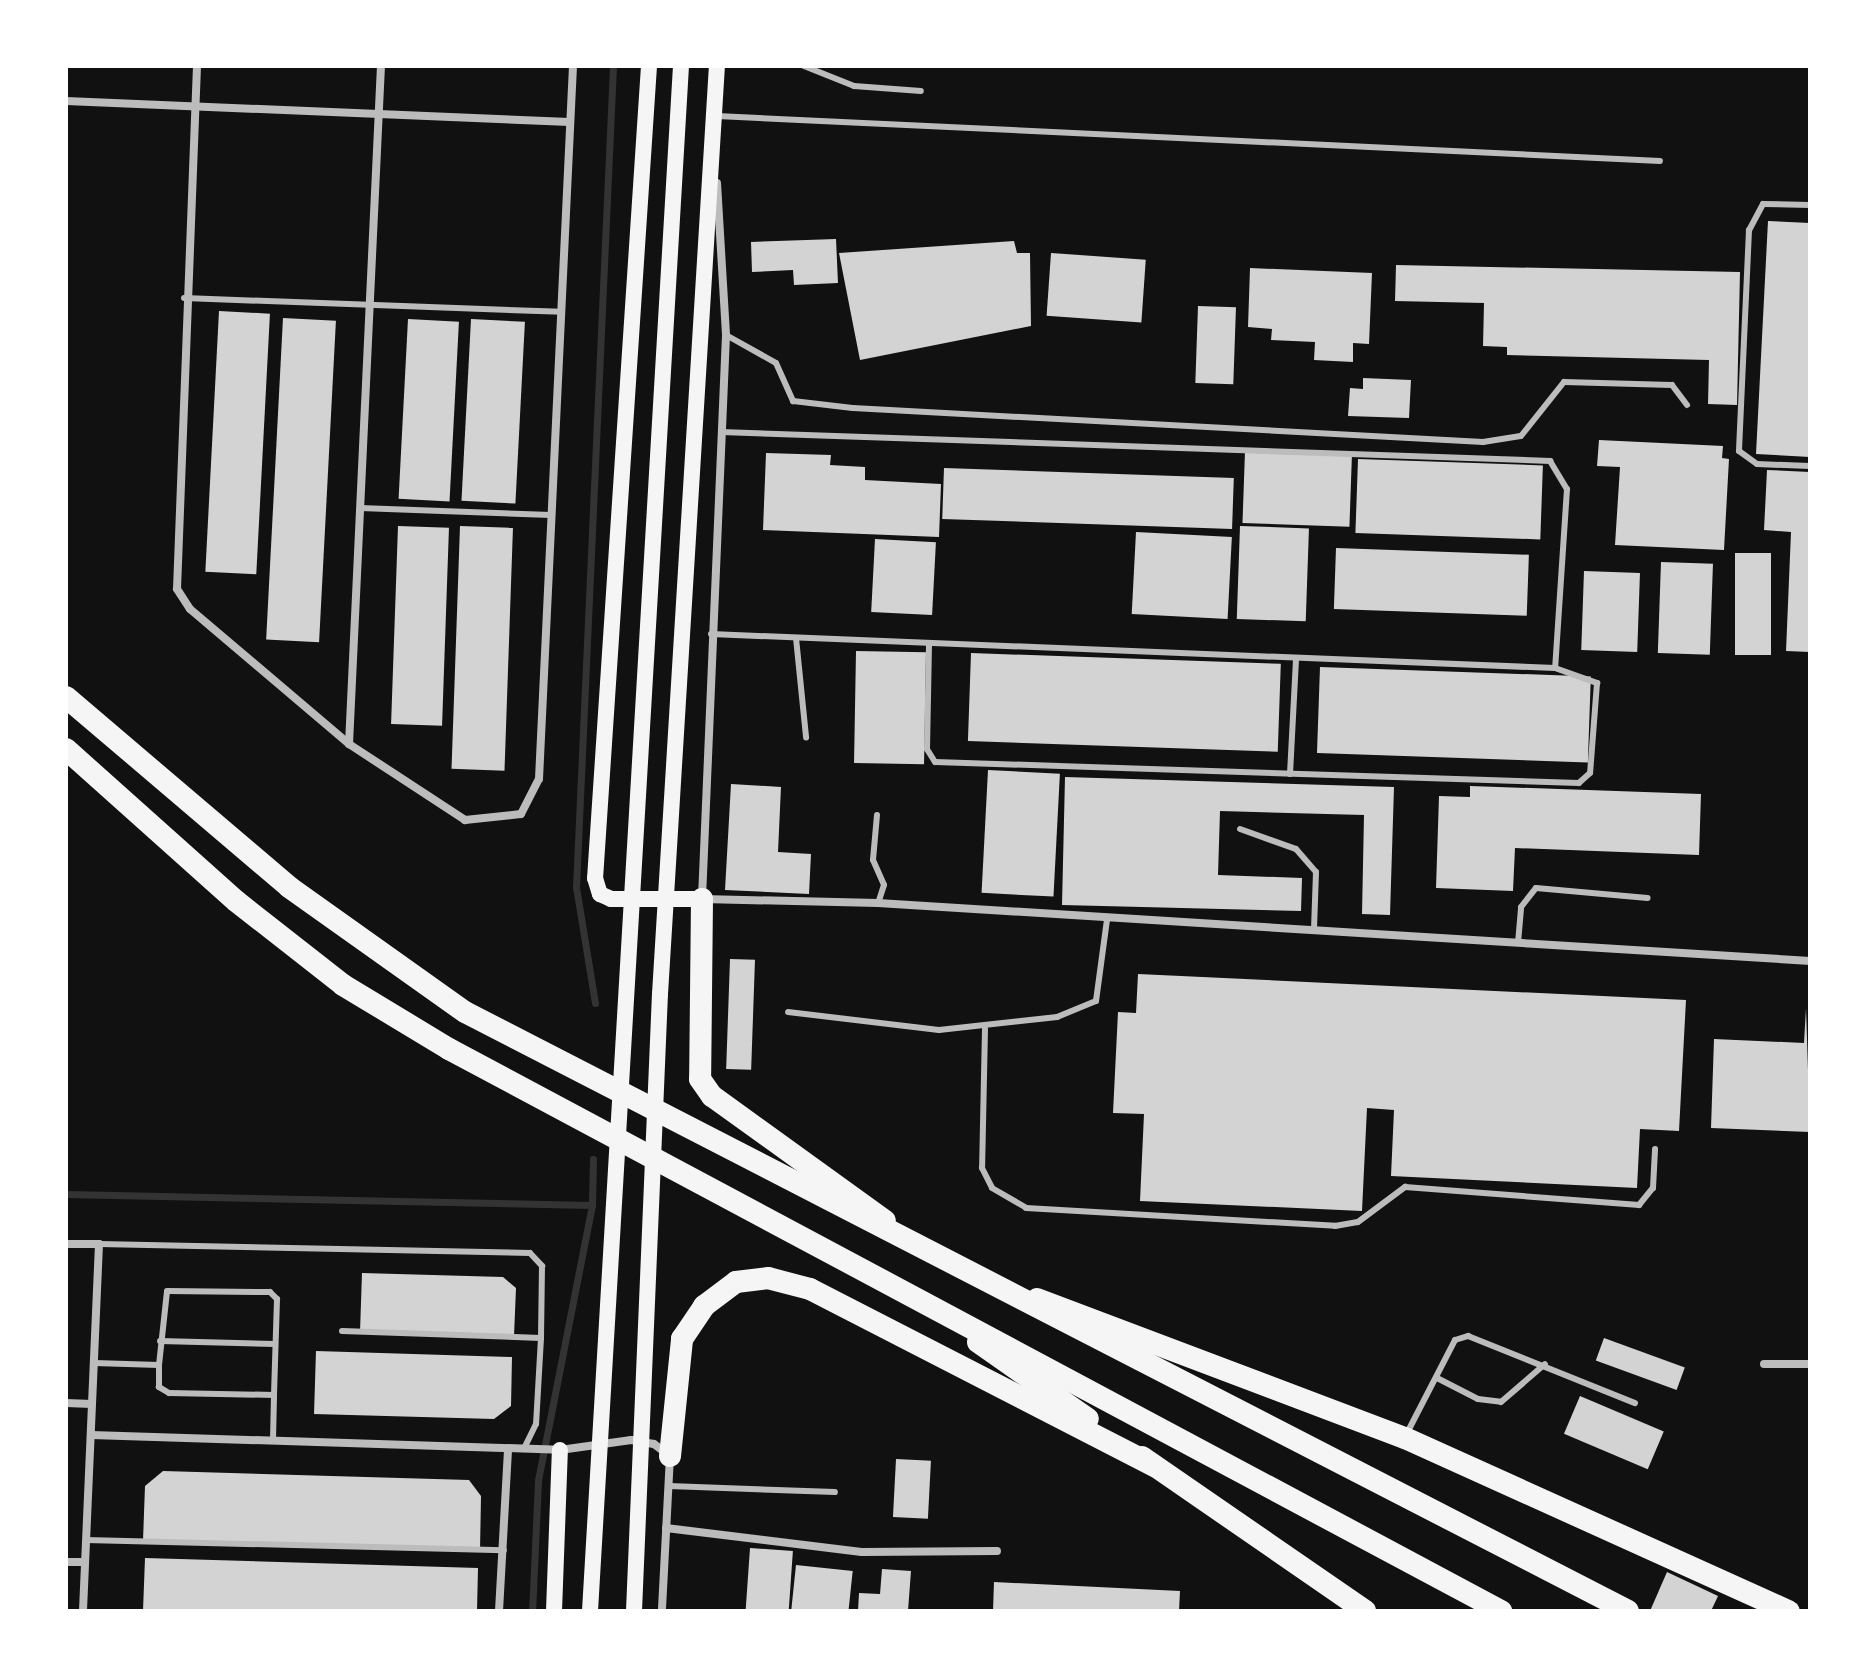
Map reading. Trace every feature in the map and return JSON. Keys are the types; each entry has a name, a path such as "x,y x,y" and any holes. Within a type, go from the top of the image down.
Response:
{"highway":[{"path":"66,697 289,887 465,1012 950,1268 1628,1611"},
{"path":"66,749 236,901 343,985 449,1049 893,1282 1501,1611"},
{"path":"702,899 700,1079 712,1096 924,1253"},
{"path":"950,1268 1405,1438 1789,1611"},
{"path":"670,1456 682,1339 704,1306 736,1282 768,1278 810,1289 1154,1466"},
{"path":"893,1282 1365,1611"}],"main road":[{"path":"649,66 595,878 600,894 611,899 702,899"},
{"path":"590,1611 681,66"},
{"path":"634,1611 660,994 710,267 717,66"},
{"path":"554,1611 557,1449"}],"street":[{"path":"197,66 174,566 190,609 349,744 451,815 521,814 539,779 573,66"},
{"path":"349,744 381,66"},
{"path":"66,101 570,122"},
{"path":"714,146 726,335 702,899 878,903 1107,920 1810,961"},
{"path":"66,1244 99,1244 83,1611"},
{"path":"1764,1364 1810,1364"},
{"path":"66,1403 92,1404"},
{"path":"91,1435 557,1449 631,1440 670,1456 662,1611"},
{"path":"499,1611 508,1448"},
{"path":"666,1528 862,1552 997,1551"},
{"path":"66,1562 85,1562"}],"lane":[{"path":"804,66 854,86 921,91"},
{"path":"717,116 1660,161"},
{"path":"1810,205 1763,204 1749,230 1739,451 1757,464 1810,466"},
{"path":"184,298 561,312"},
{"path":"726,335 776,363 793,401 853,408 1483,442 1521,436 1564,382 1672,385 1687,405"},
{"path":"721,432 1550,461 1567,489 1555,668"},
{"path":"360,508 551,515"},
{"path":"711,634 1296,660 1555,668 1597,683 1590,773 1579,783 935,762 927,749 929,644"},
{"path":"796,638 806,737"},
{"path":"1290,774 1296,660"},
{"path":"877,815 873,860 884,885 878,903"},
{"path":"1240,829 1296,849 1316,872 1314,930"},
{"path":"1518,943 1521,907 1536,888 1648,898"},
{"path":"788,1012 985,1029 1057,1017 1096,1001 1107,920"},
{"path":"985,1029 982,1168 992,1188 1026,1208 1335,1226 1358,1222 1405,1187 1639,1205 1653,1188 1655,1149"},
{"path":"99,1244 530,1253 542,1266 541,1338 536,1424 527,1448"},
{"path":"273,1440 277,1299 270,1292 167,1291 160,1341 159,1387 169,1393 274,1395"},
{"path":"342,1331 541,1338"},
{"path":"1405,1438 1455,1340 1468,1336 1545,1364 1635,1403"},
{"path":"160,1341 275,1344"},
{"path":"94,1363 159,1365"},
{"path":"1437,1378 1501,1402 1545,1364"},
{"path":"669,1486 835,1492"},
{"path":"86,1540 504,1550"}],"building":[{"path":"1768,221 1810,223 1810,457 1756,454"},
{"path":"836,239 838,283 794,285 793,270 752,272 751,242"},
{"path":"1014,241 1017,253 1030,253 1031,326 860,360 839,253"},
{"path":"1051,253 1146,260 1141,322 1047,316"},
{"path":"1396,265 1740,272 1737,405 1708,404 1709,360 1507,355 1507,347 1483,346 1484,303 1395,301"},
{"path":"1250,268 1372,273 1369,344 1353,343 1353,362 1314,360 1315,342 1271,340 1272,329 1248,327"},
{"path":"1198,306 1236,307 1233,384 1195,383"},
{"path":"219,311 270,314 256,574 205,572"},
{"path":"283,318 336,321 319,642 266,640"},
{"path":"408,319 459,322 450,501 399,499"},
{"path":"471,319 525,322 515,504 461,501"},
{"path":"1363,378 1411,380 1409,418 1348,416 1350,388 1363,389"},
{"path":"1599,440 1723,446 1722,458 1729,459 1724,550 1615,545 1620,467 1597,466"},
{"path":"1245,451 1352,455 1349,527 1242,523"},
{"path":"766,453 831,455 830,465 865,467 865,480 941,484 939,537 763,530"},
{"path":"1358,459 1543,465 1540,539 1355,533"},
{"path":"944,468 1234,478 1232,529 942,519"},
{"path":"1767,470 1810,472 1810,652 1786,651 1791,532 1764,530"},
{"path":"398,526 449,528 442,726 391,724"},
{"path":"460,526 513,528 504,771 452,769"},
{"path":"1240,526 1309,528 1306,621 1237,619"},
{"path":"1136,532 1232,537 1228,619 1132,614"},
{"path":"875,539 936,542 932,615 871,612"},
{"path":"1336,548 1529,555 1527,616 1334,609"},
{"path":"1735,553 1771,553 1771,655 1735,655"},
{"path":"1661,562 1713,564 1710,655 1658,653"},
{"path":"1584,571 1640,573 1637,652 1581,650"},
{"path":"856,651 926,652 924,764 854,763"},
{"path":"971,653 1281,664 1278,752 968,741"},
{"path":"1320,667 1591,676 1588,762 1317,753"},
{"path":"988,770 1060,774 1053,897 982,893"},
{"path":"1065,777 1394,787 1390,915 1362,914 1364,815 1220,811 1218,875 1302,878 1301,911 1062,905"},
{"path":"731,784 781,787 778,852 811,854 809,894 725,890"},
{"path":"1470,786 1701,794 1699,855 1515,848 1513,891 1436,888 1439,796 1470,797"},
{"path":"730,959 755,960 751,1070 726,1069"},
{"path":"1138,974 1686,1000 1679,1131 1640,1129 1637,1188 1391,1176 1394,1110 1367,1108 1362,1211 1140,1201 1144,1114 1113,1113 1118,1012 1136,1013"},
{"path":"1806,1008 1810,1132 1711,1128 1714,1039 1804,1043"},
{"path":"362,1273 503,1277 516,1288 514,1336 360,1332"},
{"path":"1604,1338 1685,1367 1677,1390 1596,1361"},
{"path":"316,1351 512,1357 511,1406 494,1419 314,1414"},
{"path":"1580,1396 1664,1432 1648,1469 1564,1434"},
{"path":"896,1459 931,1461 928,1519 893,1517"},
{"path":"163,1471 469,1480 481,1496 480,1551 143,1541 145,1486"},
{"path":"750,1548 793,1551 789,1611 746,1611"},
{"path":"145,1558 478,1568 477,1611 143,1611"},
{"path":"796,1565 853,1571 848,1611 791,1611"},
{"path":"882,1569 911,1571 908,1611 858,1611 859,1593 880,1594"},
{"path":"1667,1572 1718,1596 1711,1611 1650,1611"},
{"path":"994,1582 1180,1591 1179,1611 993,1611"}],"waterway":[{"path":"595,1003 576,887 613,66"},
{"path":"592,1205 593,1159"},
{"path":"66,1194 592,1205 538,1481 532,1611"}]}
